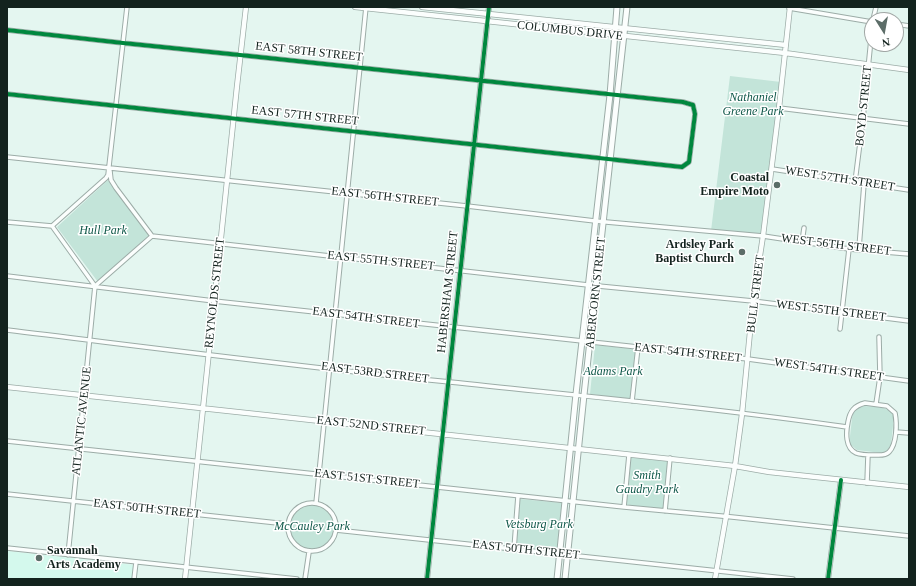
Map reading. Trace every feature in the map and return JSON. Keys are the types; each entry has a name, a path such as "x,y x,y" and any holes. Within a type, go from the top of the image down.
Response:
{"main road":[{"name":"ABERCORN STREET","path":"557,579 570,447 610,95 617,7"},
{"name":"ABERCORN STREET","path":"565,579 627,7"}],"street":[{"path":"7,222 52,226 106,178 109,168 127,7"},
{"name":"REYNOLDS STREET","path":"185,579 246,7"},
{"name":"COLUMBUS DRIVE","path":"355,7 785,53 909,70"},
{"name":"COLUMBUS DRIVE","path":"422,7 786,46"},
{"name":"HABERSHAM STREET","path":"427,579 489,7"},
{"path":"316,503 366,8"},
{"path":"790,8 864,20"},
{"name":"BULL STREET","path":"715,579 735,466 742,414 754,301 772,169 790,8"},
{"name":"EAST 58TH STREET","path":"7,30 123,44 682,102 693,105 695,114 689,162 682,167 610,159"},
{"name":"BOYD STREET","path":"855,182 870,52"},
{"name":"EAST 57TH STREET","path":"7,94 610,159"},
{"path":"779,108 909,124"},
{"name":"EAST 56TH STREET","path":"7,157 603,222 763,236"},
{"path":"52,226 95,286 152,236 111,180 109,168"},
{"name":"WEST 57TH STREET","path":"772,169 909,190"},
{"path":"859,248 864,184"},
{"path":"802,242 804,228"},
{"name":"EAST 55TH STREET","path":"152,236 596,286 754,301"},
{"name":"WEST 56TH STREET","path":"763,236 849,249 859,248 909,254"},
{"path":"840,329 849,249"},
{"name":"EAST 54TH STREET","path":"7,276 454,328 748,359"},
{"name":"ATLANTIC AVENUE","path":"68,555 95,286"},
{"name":"WEST 55TH STREET","path":"754,301 909,321"},
{"name":"EAST 53RD STREET","path":"7,330 208,355 448,382 576,394 784,418 847,427"},
{"path":"876,404 880,377 879,338"},
{"path":"632,401 638,348"},
{"name":"WEST 54TH STREET","path":"748,359 909,381"},
{"name":"EAST 52ND STREET","path":"7,387 670,458 769,472 909,487"},
{"path":"865,403 876,404 887,406 895,413 897,420 896,432 890,451 881,455 856,453 849,447 848,444 847,427 851,412 855,407 865,403"},
{"path":"896,432 909,433"},
{"name":"EAST 51ST STREET","path":"7,441 909,536"},
{"path":"624,507 629,454"},
{"path":"867,483 868,455"},
{"path":"664,511 670,458"},
{"path":"828,579 841,480"},
{"name":"EAST 50TH STREET","path":"7,494 287,524"},
{"path":"514,549 518,496"},
{"path":"310,503 316,503 322,505 332,513 335,519 336,530 334,537 326,547 321,550 309,552 293,543 287,531 287,524 289,517 298,507 310,503"},
{"name":"EAST 50TH STREET","path":"336,530 793,579"},
{"path":"7,548 297,579"},
{"path":"305,579 309,552"},
{"path":"134,579 136,562"}],"shaded area":[{"name":"Savannah Arts Academy","path":"7,551 134,565 132,579 7,579"}],"green space":[{"name":"Nathaniel Greene Park","path":"730,76 781,82 763,236 711,231"},
{"name":"Hull Park","path":"108,180 149,235 98,282 57,227"},
{"name":"Adams Park","path":"595,345 636,349 630,399 590,394"},
{"path":"865,406 889,410 894,416 891,445 886,452 881,453 857,450 850,444 853,410 858,407"},
{"name":"Smith Gaudry Park","path":"629,455 670,458 665,511 624,507"},
{"name":"Vetsburg Park","path":"520,499 563,503 558,551 516,547"},
{"name":"McCauley Park","path":"307,503 317,503 326,507 332,513 335,518 335,536 326,547 317,551 307,551 298,547 292,541 288,532 288,522 292,513 298,507"}],"cycle path":[{"path":"427,579 489,7"},
{"path":"7,30 683,102 693,105 695,114 689,162 682,167 7,94"},
{"path":"828,579 841,480"}],"place":[{"name":"Coastal Empire Moto","path":"777,185"},
{"name":"Ardsley Park Baptist Church","path":"742,252"},
{"name":"Savannah Arts Academy","path":"39,558"}]}
